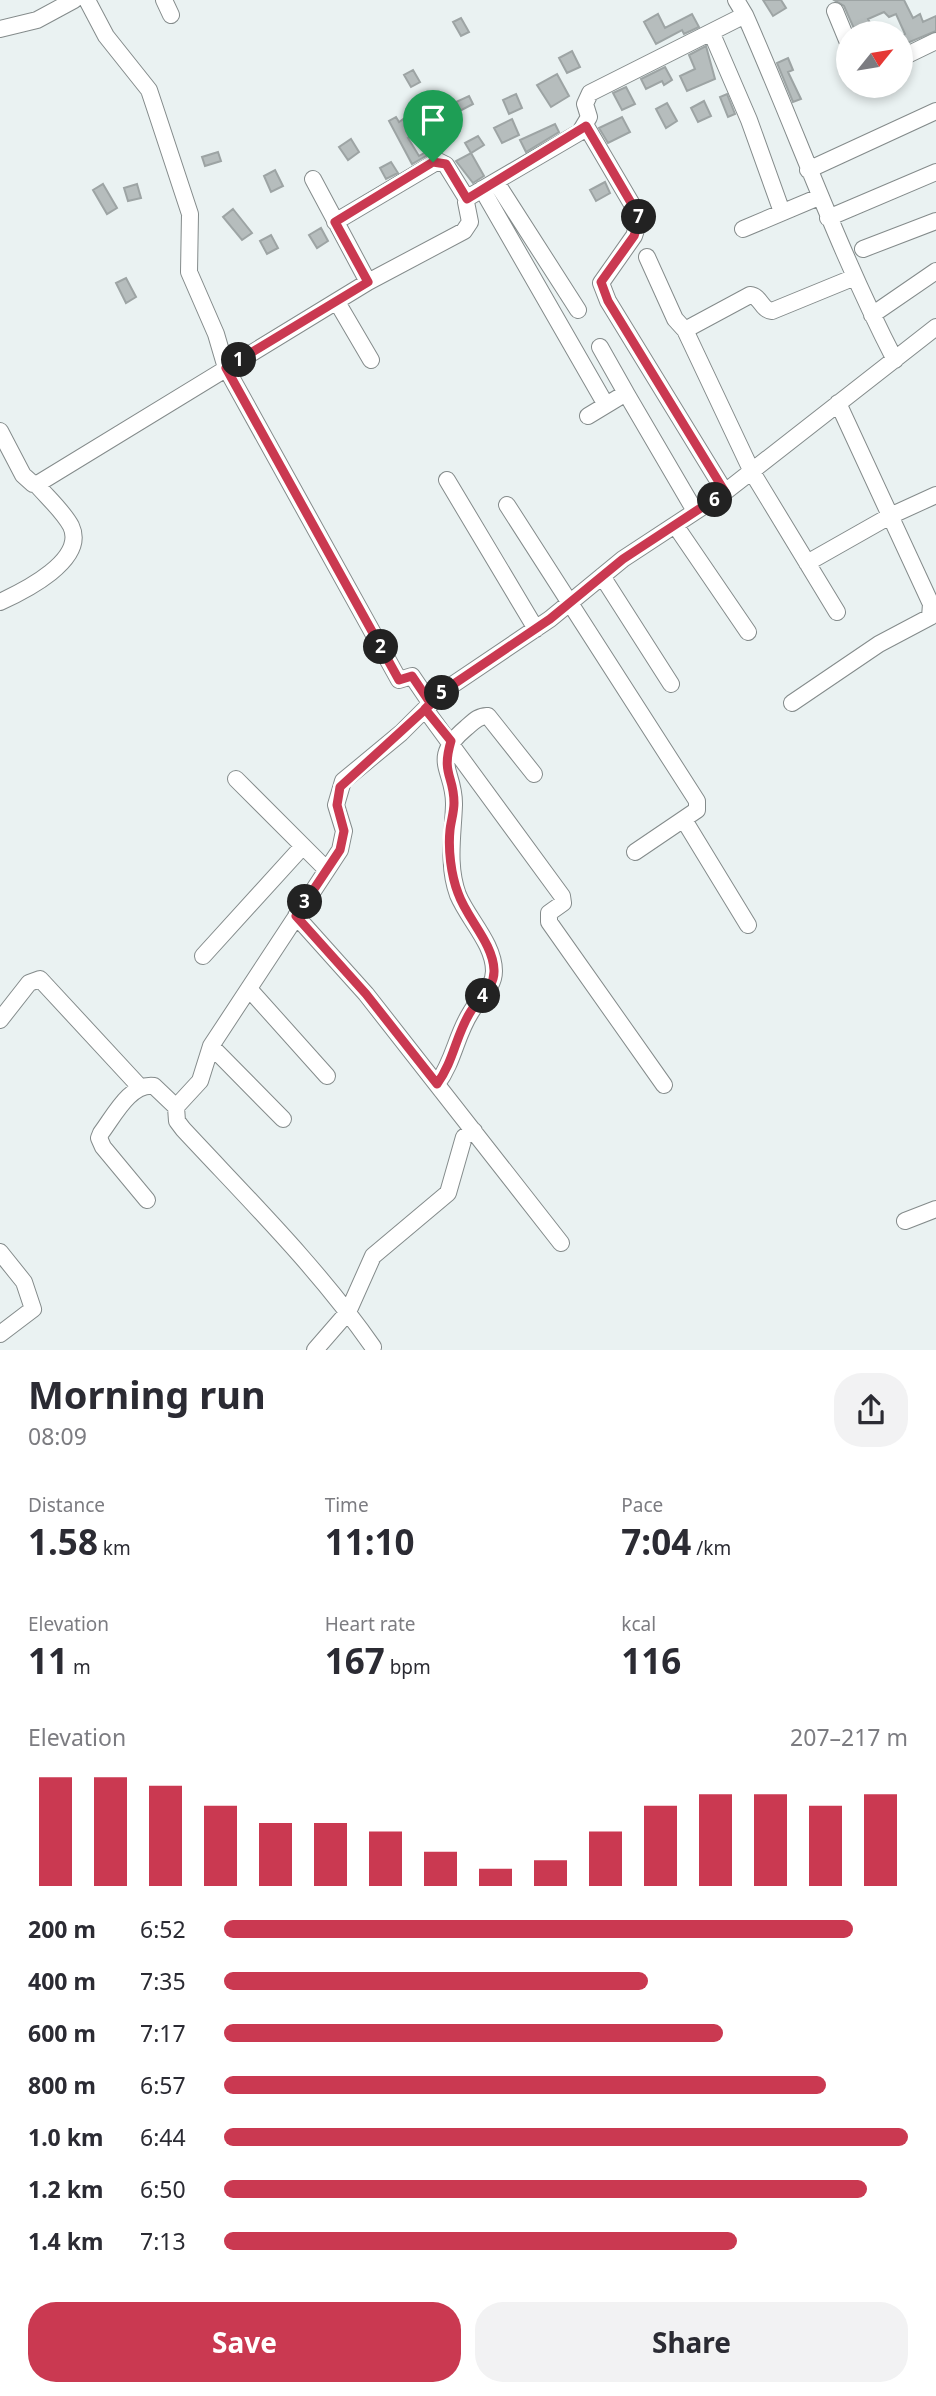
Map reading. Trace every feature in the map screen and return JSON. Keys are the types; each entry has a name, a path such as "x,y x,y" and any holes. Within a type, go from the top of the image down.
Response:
{"street":[{"path":"0,29 29,24 74,0"},
{"path":"87,0 106,36 141,79 152,99 190,214 189,272 216,334 226,368 399,680 412,676 451,741 562,896 562,903 549,913 549,922 664,1085"},
{"path":"736,0 776,85 828,218 895,360"},
{"path":"835,12 839,21"},
{"path":"467,199 586,126 589,117 585,104 590,93 712,34 745,15"},
{"path":"712,34 749,120 782,212"},
{"path":"914,52 936,41"},
{"path":"808,170 936,111"},
{"path":"586,126 640,218 634,236 601,282 604,292 725,492"},
{"path":"36,484 368,282 464,231 470,222 467,199 446,164 438,161 335,222"},
{"path":"828,218 936,172"},
{"path":"313,179 368,282"},
{"path":"489,186 578,310"},
{"path":"489,186 606,405"},
{"path":"743,229 819,197"},
{"path":"863,249 936,220"},
{"path":"647,257 675,319 685,330 752,472 837,612"},
{"path":"872,315 936,271"},
{"path":"685,330 750,295 772,312 855,277"},
{"path":"337,302 371,360"},
{"path":"176,1107 200,1081 211,1045 250,990 344,838 337,805 340,787 442,692 536,629 601,576 725,492 936,327"},
{"path":"600,347 695,511"},
{"path":"588,416 626,393"},
{"path":"792,703 879,644 933,616 931,604 838,403"},
{"path":"0,431 23,475 36,484 71,526 73,545 67,556 42,579 0,601"},
{"path":"447,480 536,629"},
{"path":"807,564 890,516 936,495"},
{"path":"507,505 697,800 697,810 635,852"},
{"path":"675,525 748,632"},
{"path":"601,576 671,684"},
{"path":"437,1084 454,1057 470,1012 490,987 494,974 493,961 465,911 454,878 450,831 454,802 446,765 451,741 480,717 488,716 534,774"},
{"path":"236,779 326,869"},
{"path":"684,820 748,925"},
{"path":"203,956 303,846"},
{"path":"296,916 366,994 561,1243"},
{"path":"0,1020 29,983 40,979 140,1087"},
{"path":"250,990 327,1076"},
{"path":"211,1045 283,1119"},
{"path":"147,1200 103,1147 99,1138 128,1098 140,1087 154,1086 176,1107 177,1121 183,1129 348,1311 373,1347"},
{"path":"315,1349 348,1311 373,1256 448,1193 464,1137 474,1131"},
{"path":"905,1222 936,1209"},
{"path":"0,1252 24,1282 33,1309 0,1334"}],"building":[{"path":"763,0 781,0 786,8 773,16"},
{"path":"834,0 904,0 913,18 920,14 923,22 936,16 936,31 914,40 914,21 899,21 896,14 889,17 884,12 868,19 869,21 851,21 844,6"},
{"path":"658,14 665,28 692,14 699,27 684,34 682,30 656,44 644,22"},
{"path":"461,18 469,32 461,36 453,22"},
{"path":"706,46 715,79 687,91 680,76 695,69 689,55"},
{"path":"572,51 580,67 567,73 559,58"},
{"path":"788,58 793,70 788,72 801,99 793,102 777,63"},
{"path":"665,67 672,80 664,85 662,81 646,89 641,79"},
{"path":"413,70 420,82 411,87 404,75"},
{"path":"557,74 569,96 551,107 537,85"},
{"path":"626,87 635,104 622,110 613,93"},
{"path":"516,94 522,108 509,114 503,100"},
{"path":"727,94 735,114 728,117 720,97"},
{"path":"469,96 473,104 435,124 430,114"},
{"path":"704,101 711,116 698,122 691,108"},
{"path":"667,103 677,121 666,128 656,109"},
{"path":"409,115 418,133 408,138 419,156 438,145 442,151 433,152 412,164 389,121 396,117 399,122"},
{"path":"622,117 630,132 608,143 599,128"},
{"path":"512,119 519,135 502,143 494,128"},
{"path":"555,124 559,132 526,152 520,140"},
{"path":"478,136 484,145 471,153 465,143"},
{"path":"351,139 359,152 348,160 339,147"},
{"path":"218,152 221,161 205,166 202,157"},
{"path":"471,153 484,176 473,183 456,161"},
{"path":"391,162 398,173 386,179 380,168"},
{"path":"275,170 283,186 271,192 264,176"},
{"path":"605,182 610,193 596,201 590,190"},
{"path":"103,184 117,208 107,214 93,190"},
{"path":"137,184 141,198 128,201 124,188"},
{"path":"233,209 252,233 242,240 223,217"},
{"path":"321,228 328,241 317,248 309,235"},
{"path":"271,235 278,248 267,254 260,241"},
{"path":"126,278 136,297 126,303 116,283"}],"route":[{"path":"433,162 335,222 368,282 226,368 399,680 412,676 431,704 425,709 401,733 343,781 337,795 339,818 344,831 340,850 296,916 366,994 437,1084 454,1057 470,1012 490,987 494,974 493,961 486,944 470,920 457,892 452,865 450,831 454,802 446,772 446,758 451,741 425,709 431,704 442,692 550,619 623,559 725,492 608,301 601,282 634,236 640,218 586,126 467,199 446,164 433,162"}]}
